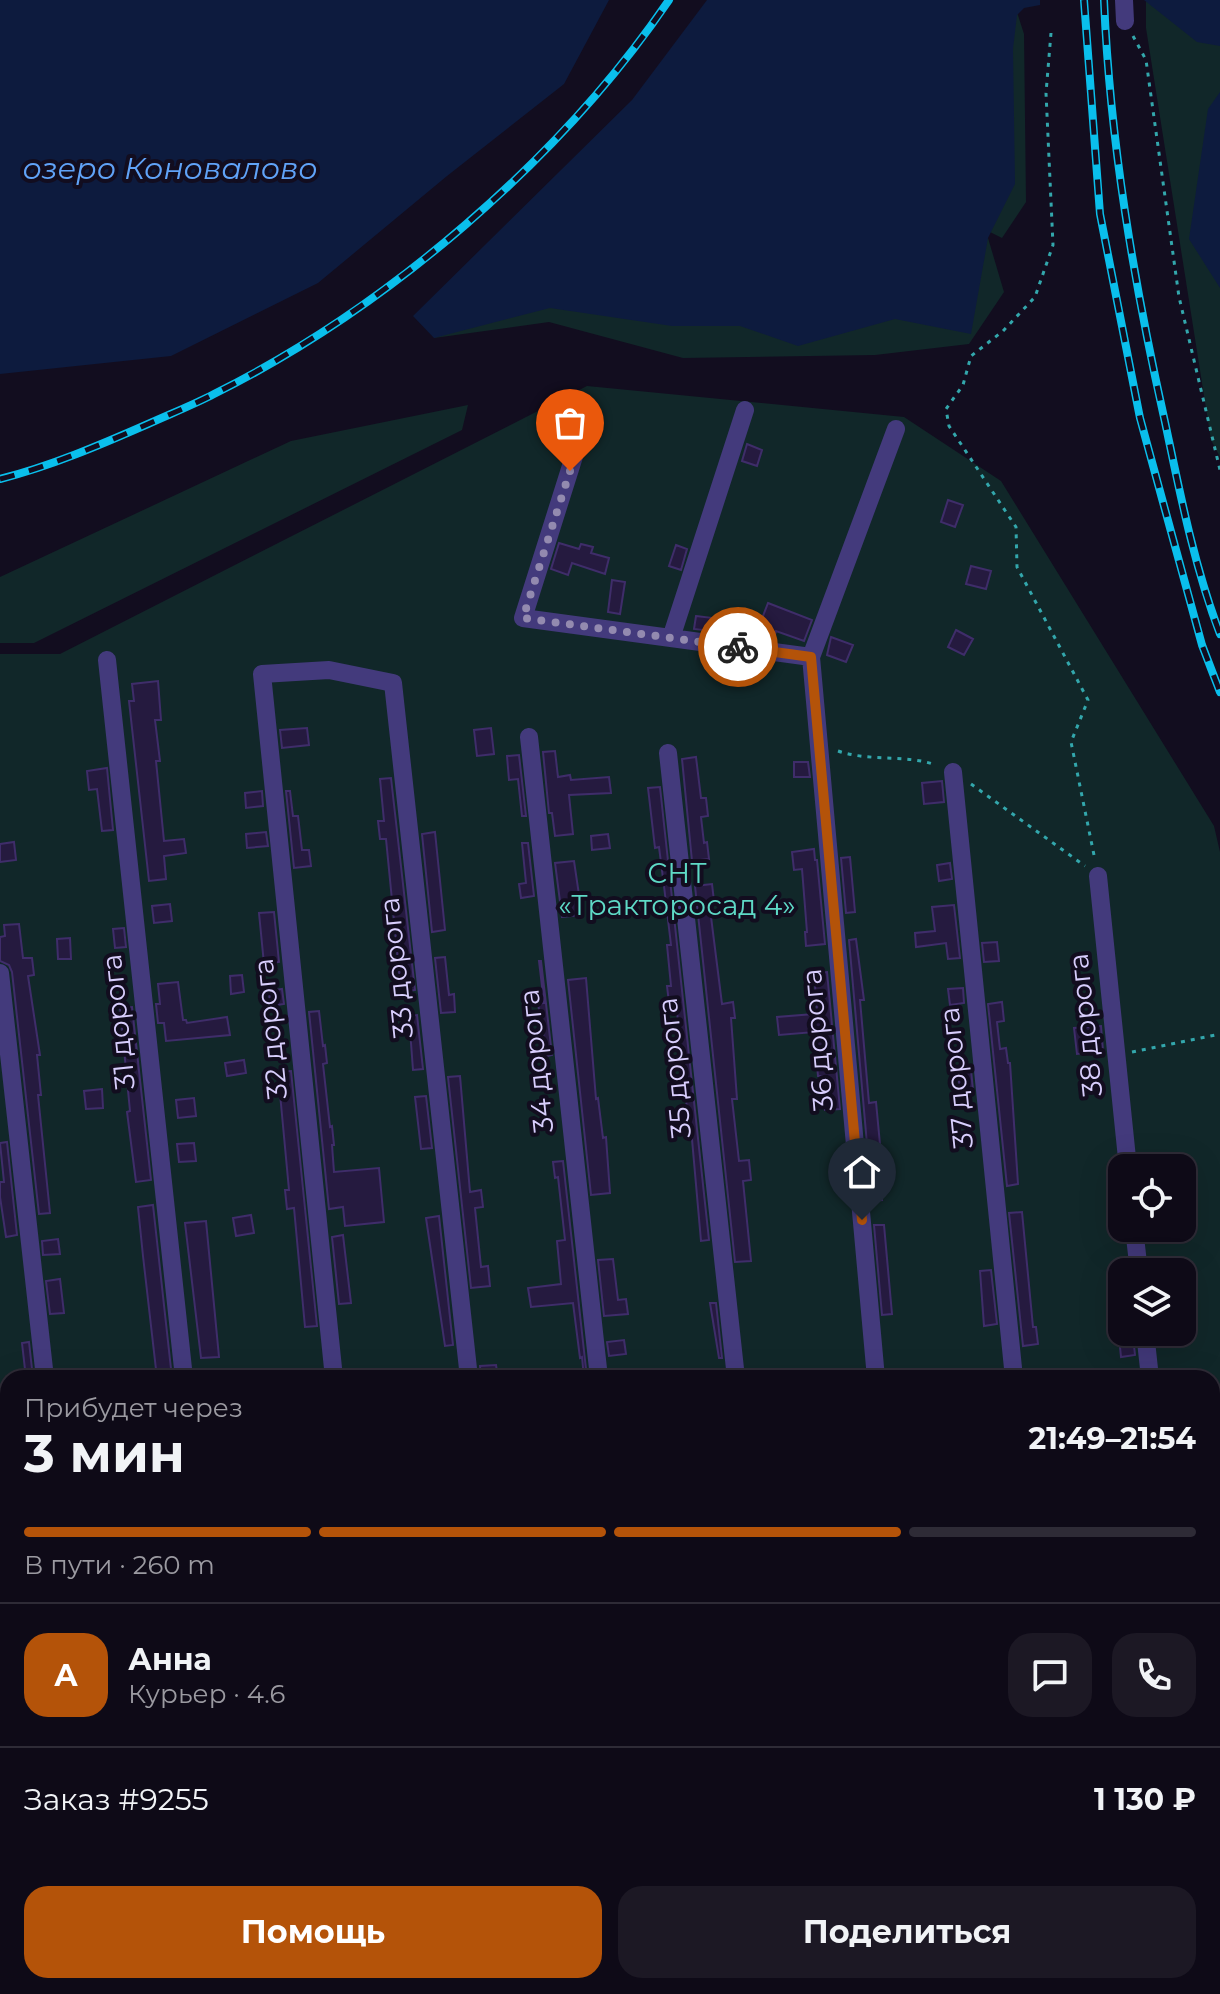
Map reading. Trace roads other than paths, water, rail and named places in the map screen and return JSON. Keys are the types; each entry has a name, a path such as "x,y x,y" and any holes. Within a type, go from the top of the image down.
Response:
{"street":[{"path":"1124,0 1125,21"},
{"path":"671,638 745,410"},
{"path":"588,412 523,618 811,657 896,429"},
{"name":"36 дорога","path":"811,657 875,1370"},
{"name":"31 дорога","path":"107,660 183,1370"},
{"name":"33 дорога","path":"262,674 329,670 393,683 468,1370"},
{"name":"32 дорога","path":"262,674 333,1370"},
{"name":"34 дорога","path":"529,737 598,1370"},
{"name":"35 дорога","path":"668,753 735,1370"},
{"name":"37 дорога","path":"953,772 1013,1370"},
{"name":"38 дорога","path":"1098,876 1127,1154"},
{"path":"0,973 44,1370"},
{"path":"1147,1346 1149,1370"}],"water":[{"name":"озеро Коновалово","path":"0,0 609,0 564,84 318,283 171,356 0,374"},
{"path":"707,0 1040,0 1040,5 1024,8 1017,15 1013,49 1015,184 988,238 971,334 895,319 798,346 740,326 672,326 550,308 434,338 413,316 632,100"},
{"path":"1144,0 1220,0 1220,46 1197,42"},
{"path":"1220,92 1220,288 1189,239 1208,109"}],"railway":[{"path":"0,479 75,454 198,402 279,359 343,319 406,273 523,172 577,117 626,59 669,0"},
{"path":"1084,0 1100,214 1140,418 1202,645 1220,692"},
{"path":"1104,0 1118,160 1143,318 1188,529 1220,634"}],"park label":[{"name":"СНТ «Тракторосад 4»","path":"677,889"}]}
